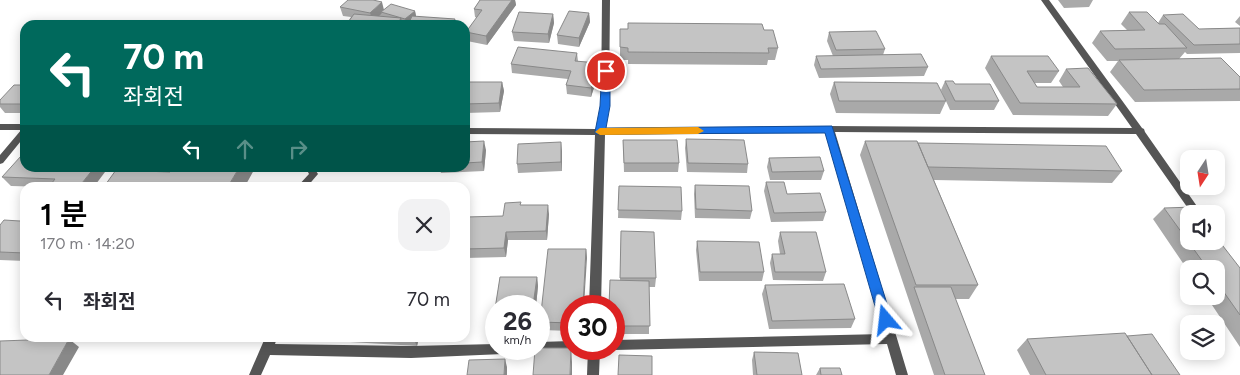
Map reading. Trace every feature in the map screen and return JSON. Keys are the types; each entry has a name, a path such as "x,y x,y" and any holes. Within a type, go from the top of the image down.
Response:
{"street":[{"path":"595,295 600,132 605,106 606,0"},
{"path":"1044,0 1141,131 1191,205"},
{"path":"0,127 20,127"},
{"path":"829,129 902,375"},
{"path":"470,131 600,132 829,129 1141,131"},
{"path":"625,345 891,339"},
{"path":"255,375 269,343 411,352 485,350"},
{"path":"593,375 594,360"}],"lane":[{"path":"0,161 20,137"},
{"path":"306,182 314,174 313,172"}],"building":[{"path":"348,0 382,2 370,13 340,7"},
{"path":"480,0 512,0 486,36 470,33 470,26 482,10 474,9"},
{"path":"391,4 415,11 405,19 381,12"},
{"path":"569,11 589,13 579,38 557,35"},
{"path":"519,12 553,14 548,34 512,32"},
{"path":"1129,12 1147,12 1159,24 1165,24 1187,48 1115,49 1100,31 1145,30"},
{"path":"354,14 401,18 400,20 350,20"},
{"path":"1183,14 1199,29 1240,28 1240,44 1194,45 1163,15"},
{"path":"412,16 455,19 454,20 410,20"},
{"path":"628,23 762,24 764,30 773,30 778,48 768,48 769,53 628,52 628,48 620,47 620,29 628,29"},
{"path":"876,31 885,49 836,50 829,32"},
{"path":"518,47 577,53 575,61 598,63 591,88 566,85 571,71 511,64"},
{"path":"921,54 928,67 821,69 816,56"},
{"path":"991,56 1048,56 1059,71 1027,71 1037,87 1080,87 1066,69 1088,68 1117,104 1020,103"},
{"path":"1221,58 1240,77 1240,89 1144,90 1119,60"},
{"path":"945,81 953,81 955,84 990,84 999,101 955,101"},
{"path":"470,82 502,82 499,103 470,104"},
{"path":"834,82 937,83 946,101 839,101"},
{"path":"14,85 20,85 20,104 0,104 0,100"},
{"path":"686,139 744,140 748,164 688,163"},
{"path":"623,140 677,140 679,163 624,163"},
{"path":"484,141 482,162 470,163 470,142"},
{"path":"865,141 917,141 978,285 916,285"},
{"path":"561,142 561,162 517,164 518,144"},
{"path":"918,143 1106,146 1122,171 928,167"},
{"path":"20,157 20,172 91,172 83,182 53,182 55,179 2,177"},
{"path":"820,157 824,171 772,172 769,158"},
{"path":"115,172 237,172 231,182 107,182"},
{"path":"766,182 784,182 787,194 820,193 826,212 774,213"},
{"path":"695,185 749,186 752,211 696,209"},
{"path":"619,186 681,187 682,211 618,210"},
{"path":"521,202 520,205 548,205 546,231 506,232 504,248 470,249 470,217 503,216 505,203"},
{"path":"1180,207 1180,230 1164,208"},
{"path":"4,220 20,221 20,253 0,252 0,225"},
{"path":"621,231 654,232 656,278 620,278"},
{"path":"780,232 816,232 826,272 775,272 772,254 785,254"},
{"path":"697,241 759,242 764,272 700,272"},
{"path":"548,249 586,249 584,295 560,295 560,323 550,322 550,295 543,295"},
{"path":"1225,249 1240,268 1240,315 1225,294 1225,260 1202,260 1194,250"},
{"path":"500,277 537,277 535,295 497,295"},
{"path":"610,280 649,281 650,326 625,326 625,295 609,295"},
{"path":"844,284 855,319 772,321 765,285"},
{"path":"914,287 951,287 985,375 945,375"},
{"path":"1125,333 1152,375 1046,375 1027,339"},
{"path":"1152,334 1180,375 1152,375 1127,336"},
{"path":"0,341 67,342 49,375 0,375"},
{"path":"550,348 560,348 560,360 571,360 570,375 533,375 534,360 550,360"},
{"path":"754,352 798,353 802,375 757,375"},
{"path":"625,355 652,356 652,375 618,375 619,360 625,360"},
{"path":"469,360 505,360 504,375 467,375"},
{"path":"820,368 840,368 842,375 821,375"}],"slow traffic":[{"path":"600,132 698,131"}],"route":[{"path":"606,71 605,106 600,132 829,129 886,320"}]}
